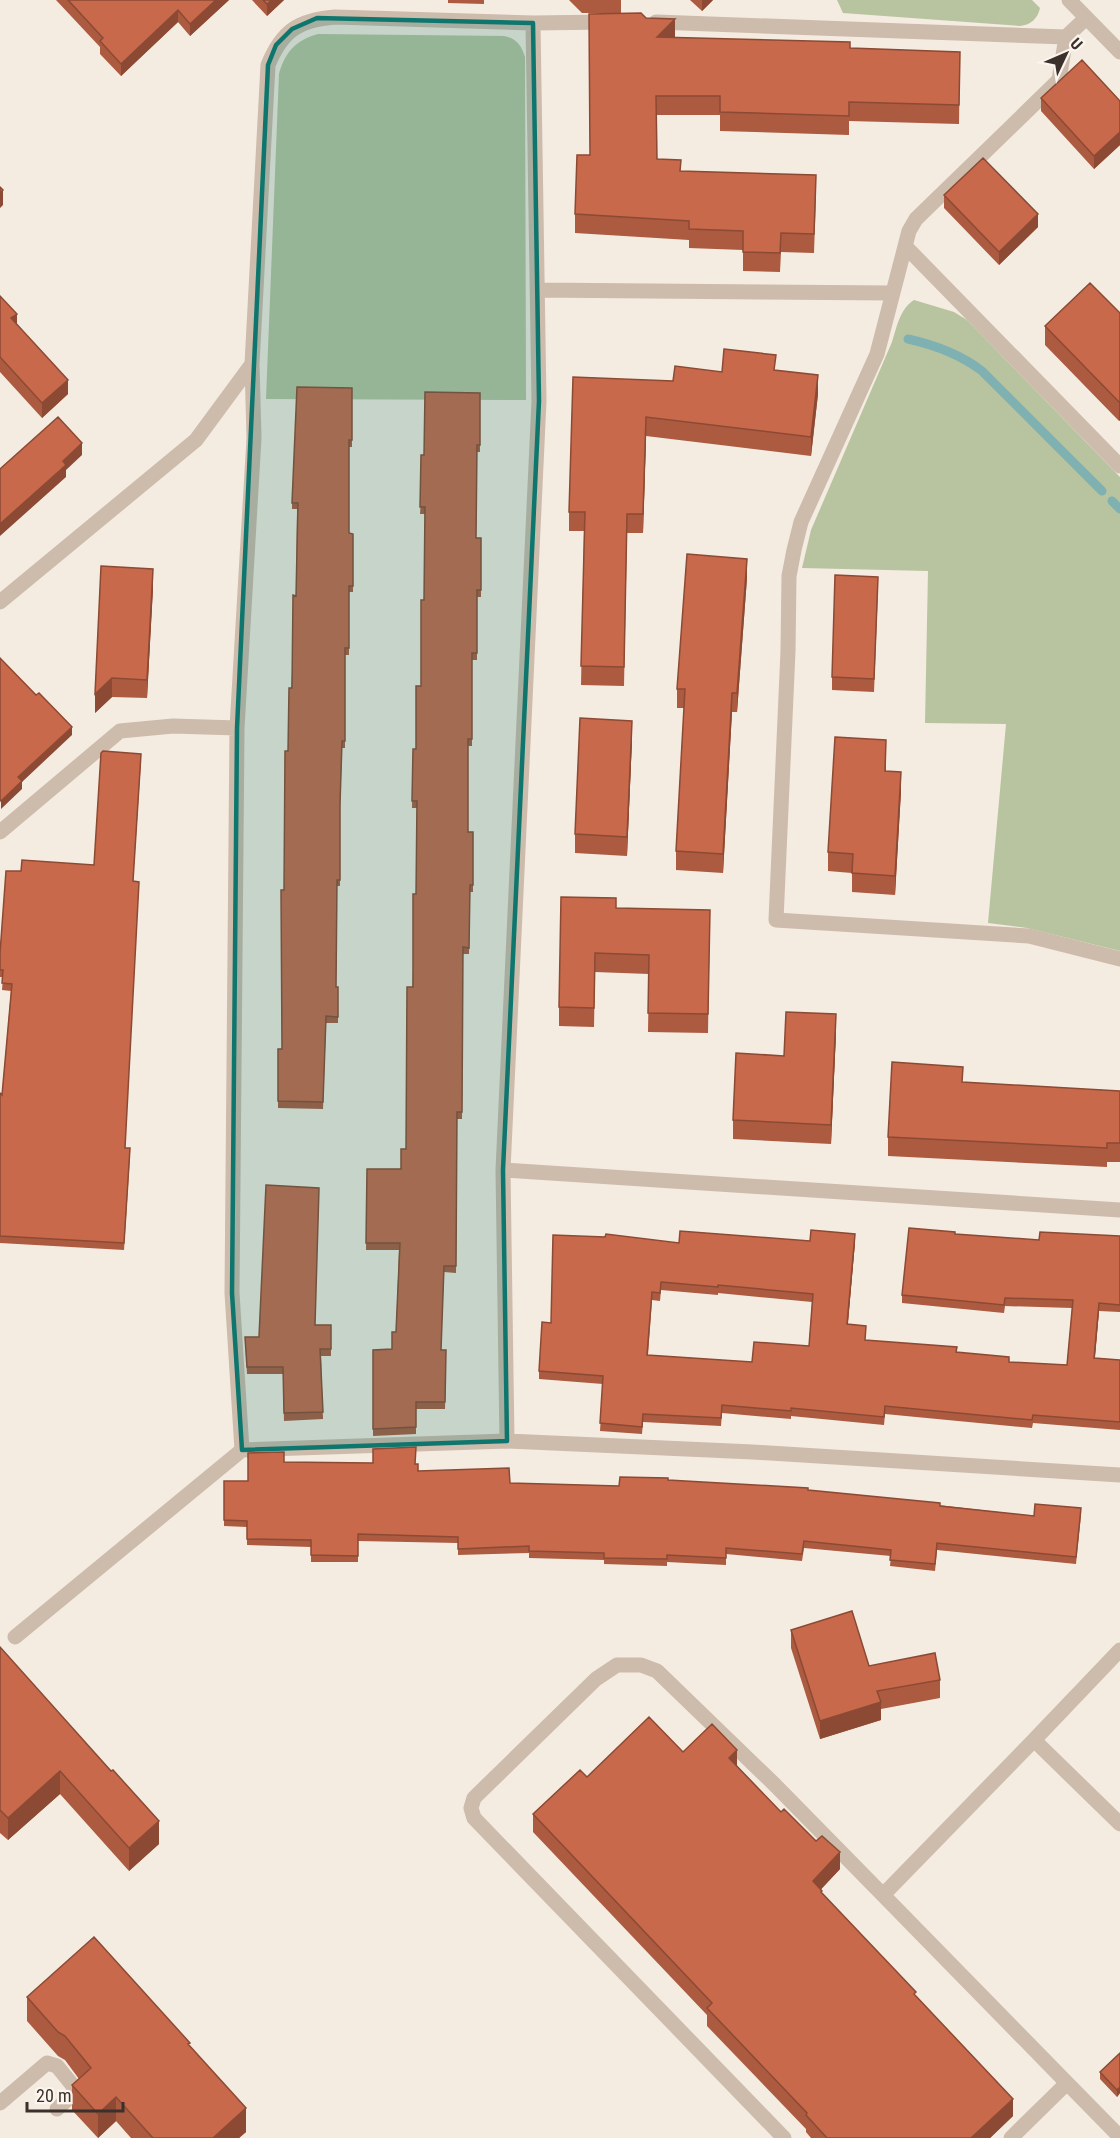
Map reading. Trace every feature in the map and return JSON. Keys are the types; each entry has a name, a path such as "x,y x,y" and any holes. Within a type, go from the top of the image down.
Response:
{"street":[{"path":"1068,0 1120,52"},
{"path":"242,1450 232,1293 237,728 254,438 252,364 268,65 276,45 292,29 317,18 533,23 684,22 1066,37"},
{"path":"1086,18 1066,37 1059,80 916,219 909,231 877,354 801,522 789,576 788,651 776,920 1029,936 1120,958"},
{"path":"507,1441 503,1170 539,401 533,23"},
{"path":"905,246 1120,466"},
{"path":"538,290 892,293"},
{"path":"0,602 196,440 252,364"},
{"path":"0,832 120,731 173,726 237,728"},
{"path":"503,1170 1120,1210"},
{"path":"15,1637 242,1450 507,1441 753,1452 1120,1475"},
{"path":"883,1895 1120,1650"},
{"path":"784,2138 474,1818 471,1808 474,1798 596,1679 617,1665 641,1665 657,1671 775,1785 1120,2137"},
{"path":"1034,1740 1120,1824"},
{"path":"0,2103 47,2063 57,2066 74,2087 73,2094 57,2109"},
{"path":"1011,2138 1067,2083"}],"highlighted area":[{"path":"317,18 533,23 539,401 503,1170 507,1441 242,1450 232,1293 237,728 268,65 276,45 292,29"}],"green space":[{"path":"837,0 1032,0 1040,8 1033,20 1020,26 843,13"},
{"path":"318,34 504,36 518,43 522,49 525,57 526,400 266,399 279,74 292,48 303,40"},
{"path":"914,300 954,312 967,320 1120,477 1120,951 1027,928 988,923 1006,724 925,723 928,571 802,568 811,530 892,342 900,318 905,308"}],"building":[{"path":"68,0 216,0 190,24 178,10 121,64 100,41 103,38"},
{"path":"641,13 646,18 675,19 657,37 850,42 850,48 960,52 959,105 849,102 849,116 720,112 720,96 656,96 657,159 681,160 680,171 816,175 814,234 781,233 780,253 743,252 743,231 689,229 689,221 575,214 577,155 590,155 589,14"},
{"path":"1082,60 1120,101 1120,132 1094,156 1041,98"},
{"path":"983,158 1038,214 999,252 944,195"},
{"path":"1090,283 1120,313 1119,402 1045,326"},
{"path":"0,296 17,314 11,318 68,380 42,403 0,357"},
{"path":"724,349 776,355 774,370 818,375 811,437 646,417 643,514 627,514 624,667 581,666 585,512 569,512 573,377 673,381 675,366 722,372"},
{"path":"297,387 352,388 352,440 349,440 349,533 353,534 353,586 349,586 349,648 345,648 345,741 342,741 340,880 337,880 338,1017 326,1016 323,1102 278,1101 278,1049 282,1049 281,890 284,890 285,751 288,751 289,688 292,688 293,595 296,596 298,503 292,503"},
{"path":"425,392 480,393 476,538 481,538 481,590 477,590 477,653 472,653 472,739 468,739 468,832 473,832 473,885 470,885 469,948 463,947 462,1112 457,1112 456,1266 444,1266 441,1350 446,1350 445,1402 416,1402 416,1427 373,1429 373,1350 392,1349 392,1332 396,1332 400,1243 366,1243 367,1169 401,1169 401,1149 406,1149 407,987 413,987 413,894 416,894 417,801 412,801 413,749 416,749 416,686 421,686 421,600 424,600 425,507 420,507"},
{"path":"58,417 82,443 63,461 66,465 0,524 0,469"},
{"path":"687,554 747,559 737,693 732,693 723,854 676,851 685,689 677,689"},
{"path":"101,566 153,569 147,680 112,678 95,694"},
{"path":"835,575 878,577 874,679 832,677"},
{"path":"0,658 36,695 39,693 72,727 18,777 22,781 1,801 0,799"},
{"path":"580,718 632,721 627,837 575,834"},
{"path":"835,737 886,740 885,771 901,772 895,876 852,873 853,854 828,852"},
{"path":"103,751 141,754 133,881 139,882 125,1148 130,1148 124,1243 0,1236 0,1093 2,1095 12,984 2,983 3,970 0,970 6,871 21,871 22,860 94,865 101,753"},
{"path":"561,897 616,898 616,908 710,910 708,1014 648,1013 649,955 595,953 594,1008 559,1007"},
{"path":"786,1012 836,1014 831,1125 733,1120 736,1053 784,1056"},
{"path":"892,1062 963,1067 962,1082 1120,1091 1120,1143 1107,1143 1107,1148 888,1137"},
{"path":"266,1185 319,1188 315,1325 331,1325 331,1349 320,1349 323,1412 284,1413 283,1367 247,1367 245,1337 259,1337"},
{"path":"909,1228 1039,1240 1040,1232 1120,1236 1120,1305 1099,1303 1094,1358 1120,1360 1120,1422 1033,1415 1032,1420 885,1406 884,1417 791,1408 791,1411 722,1405 721,1418 643,1414 642,1427 600,1423 603,1376 539,1371 542,1322 551,1323 553,1235 605,1237 606,1234 679,1243 680,1231 810,1241 811,1230 855,1234 847,1324 866,1326 865,1340 957,1347 956,1352 1009,1357 1009,1362 1067,1365 1073,1300 1005,1298 1004,1305 902,1295","holes":["661,1282 718,1287 718,1285 813,1294 809,1346 754,1342 752,1362 647,1355 652,1292 660,1293"]},
{"path":"416,1447 415,1464 418,1464 418,1471 509,1468 510,1483 619,1486 620,1477 668,1478 668,1480 808,1488 808,1490 940,1503 940,1506 1034,1516 1035,1504 1081,1508 1076,1557 937,1543 935,1564 890,1560 891,1550 804,1541 802,1554 726,1548 726,1558 667,1555 667,1559 604,1558 604,1553 529,1551 529,1546 458,1549 458,1537 358,1534 358,1556 311,1555 311,1540 247,1539 247,1521 224,1520 224,1481 248,1481 248,1453 284,1452 284,1462 373,1463 373,1449"},
{"path":"852,1611 869,1666 935,1653 940,1680 877,1691 881,1702 820,1721 791,1630"},
{"path":"0,1647 159,1821 129,1848 60,1771 8,1818 0,1810"},
{"path":"649,1717 683,1752 712,1724 737,1750 729,1758 781,1812 784,1809 816,1841 822,1836 840,1852 813,1881 916,1992 914,1994 1013,2099 971,2138 827,2138 806,2115 807,2113 707,2008 712,2003 533,1814 580,1770 587,1777"},
{"path":"94,1937 246,2108 213,2138 153,2138 116,2097 98,2114 72,2085 91,2068 65,2036 58,2032 27,1997"},
{"path":"1120,2053 1120,2087 1117,2090 1100,2072"}],"waterway":[{"path":"908,339 947,351 982,371 1102,491"},
{"path":"1112,501 1120,509"}]}
